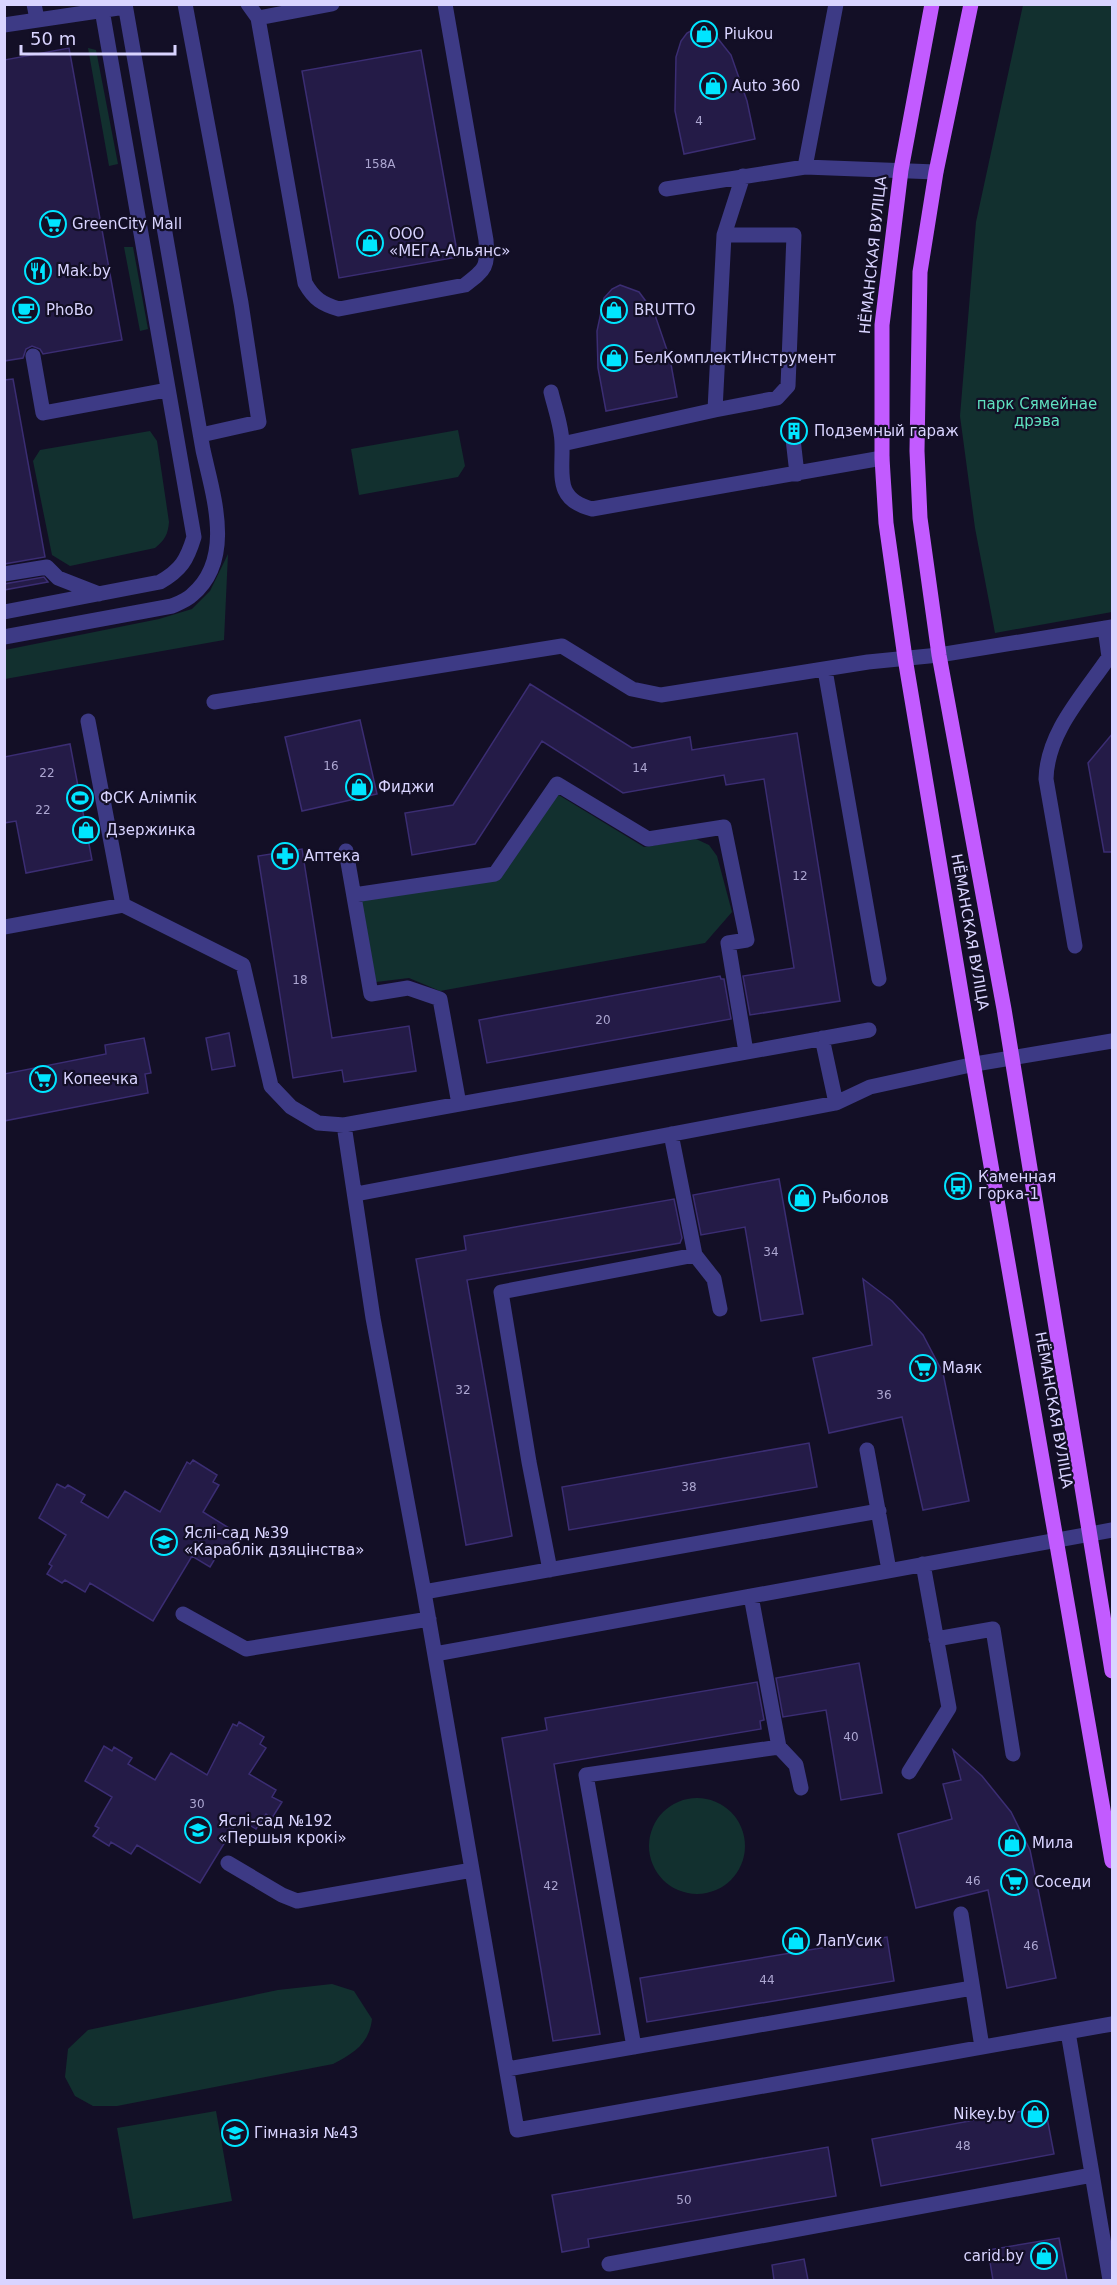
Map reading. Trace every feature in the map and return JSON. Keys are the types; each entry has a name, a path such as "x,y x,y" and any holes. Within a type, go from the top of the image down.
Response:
{"main road":[{"name":"НЁМАНСКАЯ ВУЛІЦА","path":"932,4 901,170 888,259 882,325 882,458 886,523 905,658 1113,1861"},
{"name":"НЁМАНСКАЯ ВУЛІЦА","path":"971,4 936,172 920,272 916,451 920,518 939,655 1012,1058 1113,1671"}],"lane":[{"path":"185,4 239,292 259,422 201,435"},
{"path":"248,4 258,18 305,283 312,295 322,304 339,309 465,285 482,272 488,262 445,4"},
{"path":"258,18 332,4"},
{"path":"805,167 836,4"},
{"path":"4,25 36,12 125,6 201,435 218,515 218,545 207,574 193,594 172,606 4,637"},
{"path":"4,612 160,582 176,573 186,562 194,537 102,8"},
{"path":"666,189 805,167 936,172"},
{"path":"715,410 724,235 743,176"},
{"path":"562,444 777,398 788,386 794,235 724,235"},
{"path":"33,356 43,413 167,390"},
{"path":"551,392 562,444 560,466 565,491 575,504 592,509 882,458"},
{"path":"792,430 797,474"},
{"path":"4,574 46,567 58,578 100,594"},
{"path":"214,702 562,646 632,689 661,695 905,658 939,655 1109,627 1109,657 1054,739 1046,758 1046,778 1075,946"},
{"path":"825,670 879,979"},
{"path":"88,721 123,905"},
{"path":"354,895 495,874 556,784 648,839 724,827 747,940 728,943 746,1052"},
{"path":"346,851 371,994 408,988 440,999 459,1104"},
{"path":"4,927 123,905 243,965 271,1086 291,1107 318,1123 344,1125 869,1030"},
{"path":"822,1038 836,1103"},
{"path":"356,1194 836,1103 870,1087 975,1064 1113,1041"},
{"path":"344,1125 374,1318 429,1619 517,2130 1113,2024"},
{"path":"671,1134 695,1255 714,1279 720,1309"},
{"path":"550,1570 529,1462 501,1292 695,1255"},
{"path":"867,1450 890,1570"},
{"path":"424,1592 879,1511"},
{"path":"435,1654 1113,1530"},
{"path":"909,1772 949,1708 923,1564"},
{"path":"751,1596 779,1747 796,1766 801,1788"},
{"path":"183,1614 246,1648 429,1619"},
{"path":"936,1639 993,1629 1013,1754"},
{"path":"634,2047 586,1775 779,1747"},
{"path":"228,1863 282,1895 297,1901 472,1870"},
{"path":"961,1914 982,2047"},
{"path":"507,2069 972,1988"},
{"path":"1068,2032 1110,2280"},
{"path":"609,2264 1092,2175"}],"green space":[{"name":"парк Сямейнае дрэва","path":"1023,5 1112,5 1112,612 995,633 975,528 960,416 976,222"},
{"path":"88,48 96,50 118,164 109,166"},
{"path":"124,247 133,247 148,329 140,331"},
{"path":"458,430 465,466 458,477 359,495 351,449"},
{"path":"150,431 157,441 169,522 164,539 155,548 70,566 52,555 33,461 40,450"},
{"path":"228,554 224,640 5,679 5,650 159,619 192,609 210,591"},
{"path":"557,794 644,847 696,839 709,845 717,856 732,912 705,943 440,991 409,978 376,982 361,899 497,879"},
{"path":"697,1798 716,1801 731,1812 742,1827 745,1846 742,1865 731,1880 716,1891 697,1894 678,1891 663,1880 652,1865 649,1846 652,1827 663,1812 678,1801"},
{"path":"332,1984 354,1991 372,2019 368,2035 359,2047 333,2064 117,2106 93,2106 75,2096 65,2077 68,2049 88,2030 278,1990"},
{"path":"216,2111 232,2201 133,2219 117,2128"}],"building":[{"path":"696,28 715,35 731,55 747,101 755,139 684,154 675,111 676,57 681,41 687,33"},
{"name":"GreenCity Mall","path":"69,48 122,340 43,354 40,349 32,346 26,349 23,358 4,361 4,60"},
{"path":"421,50 458,257 339,278 302,71"},
{"path":"620,285 639,292 654,312 670,359 677,397 606,411 598,368 597,331 604,298 612,289"},
{"path":"13,379 45,557 4,564 4,380"},
{"path":"44,577 48,582 4,590 4,584"},
{"path":"530,684 632,748 690,737 692,750 797,733 840,1001 750,1015 743,976 794,968 764,779 726,785 724,775 623,793 542,741 475,844 412,855 405,813 453,805"},
{"path":"360,720 377,794 302,811 285,737"},
{"path":"1113,733 1113,852 1104,852 1088,763"},
{"path":"70,744 92,860 26,873 16,821 4,823 4,757"},
{"path":"302,849 332,1038 409,1026 416,1071 344,1082 342,1070 293,1078 258,856"},
{"path":"720,976 724,979 731,1019 487,1063 479,1020"},
{"path":"229,1033 235,1066 212,1070 206,1038"},
{"path":"144,1038 151,1073 145,1074 148,1093 4,1121 4,1074 106,1054 105,1045"},
{"path":"779,1179 803,1314 761,1321 745,1227 701,1235 693,1195"},
{"path":"674,1199 682,1238 680,1243 467,1280 512,1536 466,1545 416,1259 466,1250 464,1236"},
{"path":"863,1279 892,1301 923,1335 943,1373 969,1501 923,1510 902,1417 829,1433 813,1358 872,1345"},
{"path":"809,1443 817,1487 569,1530 562,1487"},
{"path":"193,1460 217,1475 213,1482 219,1485 203,1512 229,1528 225,1534 235,1540 226,1556 219,1552 210,1567 192,1556 153,1621 90,1583 85,1592 65,1580 62,1583 47,1574 52,1566 49,1564 66,1535 39,1518 57,1484 65,1488 68,1485 85,1495 81,1502 108,1518 125,1491 160,1512 187,1462 190,1464"},
{"path":"859,1663 882,1793 841,1800 826,1710 783,1717 776,1678"},
{"path":"757,1682 764,1720 760,1721 761,1729 554,1764 600,2034 553,2041 502,1738 547,1730 545,1718"},
{"path":"239,1722 264,1737 260,1744 266,1748 249,1774 276,1790 272,1797 282,1802 272,1818 266,1814 256,1829 239,1819 200,1883 137,1845 131,1854 111,1842 109,1846 93,1836 99,1828 95,1826 112,1797 85,1781 104,1746 112,1751 114,1747 132,1758 128,1764 155,1780 171,1753 207,1775 233,1724 237,1726"},
{"path":"953,1750 982,1776 1011,1812 1030,1850 1056,1978 1007,1988 988,1890 916,1908 898,1834 952,1819 943,1784 961,1780"},
{"path":"887,1937 894,1981 647,2022 640,1978"},
{"path":"1045,2107 1054,2154 881,2186 872,2139"},
{"path":"828,2147 836,2196 588,2239 589,2247 562,2252 552,2195"},
{"path":"1059,2238 1067,2280 993,2280 988,2250"},
{"path":"804,2259 808,2280 774,2280 772,2265"}],"place":[{"name":"Piukou","path":"704,34"},
{"name":"Auto 360","path":"713,86"},
{"name":"GreenCity Mall","path":"53,224"},
{"name":"ООО «МЕГА-Альянс»","path":"370,243"},
{"name":"Mak.by","path":"38,271"},
{"name":"PhoBo","path":"26,310"},
{"name":"BRUTTO","path":"614,310"},
{"name":"БелКомплектИнструмент","path":"614,358"},
{"name":"Подземный гараж","path":"794,431"},
{"name":"Фиджи","path":"359,787"},
{"name":"ФСК Алімпік","path":"80,798"},
{"name":"Дзержинка","path":"86,830"},
{"name":"Аптека","path":"285,856"},
{"name":"Копеечка","path":"43,1079"},
{"name":"Каменная Горка-1","path":"958,1186"},
{"name":"Рыболов","path":"802,1198"},
{"name":"Маяк","path":"923,1368"},
{"name":"Яслі-сад №39 «Караблік дзяцінства»","path":"164,1542"},
{"name":"Яслі-сад №192 «Першыя крокі»","path":"198,1830"},
{"name":"Мила","path":"1012,1843"},
{"name":"Соседи","path":"1014,1882"},
{"name":"ЛапУсик","path":"796,1941"},
{"name":"Nikey.by","path":"1035,2114"},
{"name":"Гімназія №43","path":"235,2133"},
{"name":"carid.by","path":"1044,2256"}]}
